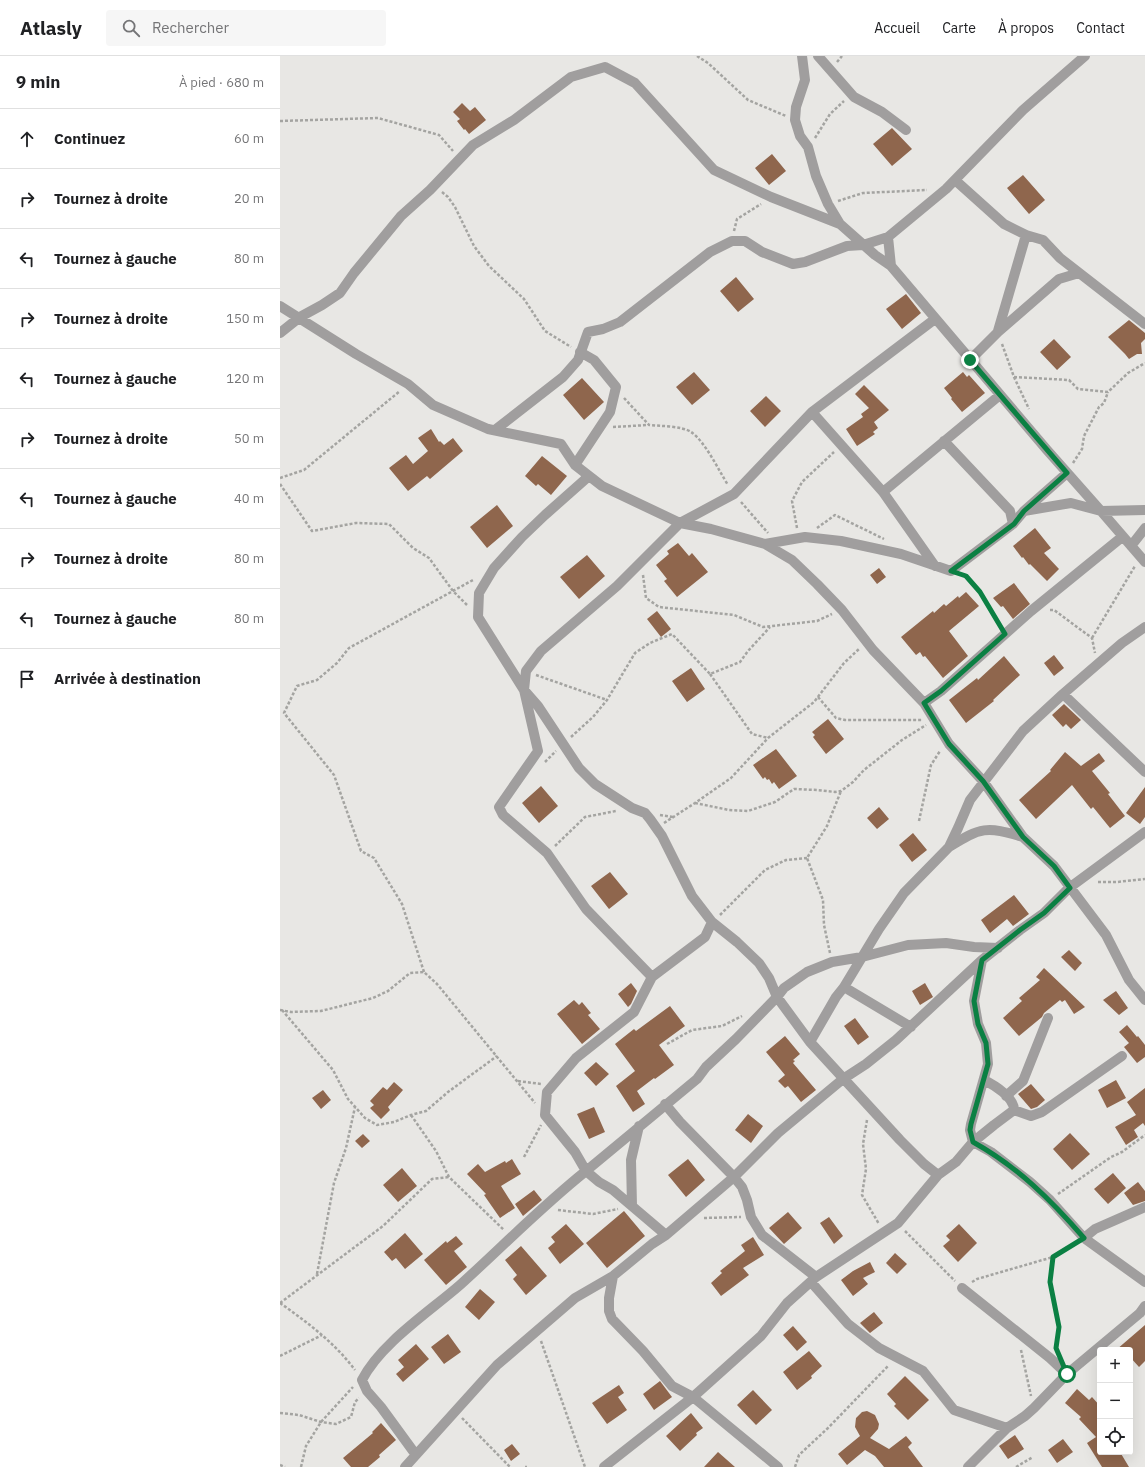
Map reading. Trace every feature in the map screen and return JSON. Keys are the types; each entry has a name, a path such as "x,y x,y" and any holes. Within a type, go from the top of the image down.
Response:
{"street":[{"path":"802,56 805,80 796,107 795,120 800,136 808,147 816,176 828,204 840,224 863,245 890,266 1142,559"},
{"path":"818,56 852,94 882,112 906,130"},
{"path":"495,430 563,377 578,360 588,332 603,329 620,322 710,252 732,241 745,241 762,252 793,264 805,262 847,246 863,245 888,237 946,189 1022,110 1085,56"},
{"path":"280,333 300,317 340,294 354,273 401,216 430,190 473,145 514,120 571,77 605,67 635,83 714,170 771,197 840,224"},
{"path":"955,180 1004,224 1026,235 1043,240 1060,258 1145,324"},
{"path":"998,332 1026,235"},
{"path":"888,237 890,266"},
{"path":"970,360 998,332 1059,279 1079,273"},
{"path":"280,306 300,317 356,354 408,384 433,405 488,429 561,444 575,465 602,486 680,523 711,529 765,544 792,560 842,610 866,641 924,703 947,740 983,781 1023,837 1054,866 1106,936 1129,980 1145,1000"},
{"path":"652,977 586,910 547,853 503,815 499,807 538,751 524,690 526,671 541,651 617,586 680,523 734,494 812,412 935,319"},
{"path":"575,465 610,412 616,387 594,360 580,352"},
{"path":"883,492 1000,395"},
{"path":"812,412 883,492 935,566"},
{"path":"944,441 1010,511 1014,524"},
{"path":"765,544 802,538 841,541 901,554 951,571 1014,524 1024,511 1067,473"},
{"path":"589,476 522,537 494,568 479,593 478,617 524,690 538,706 579,768 595,784 632,808 645,813 662,836 692,896 712,922 737,942 759,963 769,978 777,997 810,1042 924,1164 938,1175"},
{"path":"1024,511 1071,503 1101,511 1145,510"},
{"path":"1131,546 1145,528"},
{"path":"924,703 941,691 1031,611 1122,537"},
{"path":"949,847 970,800 983,781 1023,731 1122,643 1145,627"},
{"path":"1063,694 1145,772"},
{"path":"810,1042 836,997 844,987 904,893 949,847 978,831 988,829 1005,831 1023,837"},
{"path":"405,1467 497,1365 575,1298 613,1276 652,1244 666,1235 734,1177 778,1133 843,1078 866,1064 911,1027 982,960 1044,913 1070,888 1145,832"},
{"path":"666,1235 613,1190 599,1182 586,1171 575,1152 544,1115 547,1092 576,1058 634,1012 652,977 705,937 712,922"},
{"path":"416,1455 381,1406 367,1391 362,1380 368,1367 388,1346 459,1286 567,1186 697,1078 706,1066 736,1039 784,988 807,972 832,962 862,957 908,945 946,943 974,947 998,948"},
{"path":"982,960 974,1001 978,1024 986,1043 988,1064 970,1130 973,1142 991,1152 1030,1182 1050,1200 1084,1238 1145,1282"},
{"path":"844,987 911,1027"},
{"path":"1006,1096 1023,1081 1048,1018"},
{"path":"1014,1110 1031,1116 1042,1112 1122,1056"},
{"path":"984,1080 998,1088 1006,1096 1014,1107 1014,1110"},
{"path":"666,1104 680,1122 734,1177 744,1194 751,1217 762,1235 813,1279 848,1324 879,1348 923,1371 954,1410 1007,1428"},
{"path":"604,1467 693,1397 761,1336 787,1303 813,1279 898,1224 938,1175 956,1162 973,1142 994,1124 1014,1110"},
{"path":"632,1206 631,1160 639,1126"},
{"path":"1084,1238 1095,1229 1145,1207"},
{"path":"613,1276 609,1304 609,1311 612,1319 643,1351 672,1386 693,1397 778,1467"},
{"path":"962,1288 1050,1358 1067,1374"},
{"path":"968,1467 1007,1428 1025,1416 1067,1374 1140,1313 1145,1306"}],"path":[{"path":"697,56 708,63 748,100 795,120"},
{"path":"808,147 830,114 852,94"},
{"path":"280,121 378,118 439,136 460,159"},
{"path":"828,204 863,193 946,189"},
{"path":"430,190 440,190 448,197 455,207 474,246 489,266 524,299 545,331 580,352"},
{"path":"732,241 737,219 771,197"},
{"path":"998,332 1014,378 1032,415"},
{"path":"1067,473 1082,449 1084,436 1099,407 1104,403 1108,392 1128,373 1145,363"},
{"path":"1014,378 1069,380 1078,389 1108,392"},
{"path":"280,478 304,470 408,384"},
{"path":"616,387 629,404 649,425"},
{"path":"600,427 649,425 691,431 702,443 734,494 776,542"},
{"path":"841,445 802,482 792,501 802,538 835,515 882,536 886,541"},
{"path":"280,484 312,531 356,523 390,524 414,548 429,558 453,591 478,617"},
{"path":"1092,638 1142,559"},
{"path":"641,562 646,598 659,607 734,615 763,628 817,621 842,610"},
{"path":"951,571 966,576 980,592 1005,634"},
{"path":"474,579 349,648 337,663 316,680 297,686 284,713 334,775 361,851 374,858 402,904 424,972 437,984 544,1115 540,1128 524,1157"},
{"path":"1031,611 1054,610 1092,638 1098,664"},
{"path":"710,674 740,662 770,627"},
{"path":"563,744 593,717 607,700 635,653 650,643 672,634 710,674 752,734 768,738"},
{"path":"656,828 696,803 731,778 768,738 814,702 844,663 866,641"},
{"path":"526,671 607,700"},
{"path":"818,697 836,718 845,720 934,720"},
{"path":"807,858 827,826 841,792 864,770 902,740 934,720"},
{"path":"919,822 931,765 947,740"},
{"path":"696,803 729,810 748,811 775,802 794,789 841,792"},
{"path":"547,853 585,817 632,808"},
{"path":"712,922 765,870 786,860 807,858"},
{"path":"807,858 823,900 824,925 832,962"},
{"path":"1118,882 1145,879"},
{"path":"281,1010 292,1012 320,1011 374,998 388,991 410,973 424,972"},
{"path":"281,1010 333,1070 348,1099 365,1118 378,1125 394,1122 426,1111 448,1092 497,1056"},
{"path":"667,1044 692,1030 722,1026 743,1016"},
{"path":"517,1081 552,1085"},
{"path":"869,1106 863,1144 866,1169 862,1195 879,1224 898,1224 962,1288 977,1279 1053,1257 1084,1238"},
{"path":"317,1275 334,1183 346,1148 355,1107"},
{"path":"411,1115 436,1151 449,1177 512,1237"},
{"path":"1050,1200 1111,1157 1137,1142 1145,1135"},
{"path":"301,1467 306,1446 321,1422 349,1391 362,1380 349,1362 322,1335 309,1323 280,1303 383,1226 432,1179 449,1177"},
{"path":"543,1208 594,1214 632,1206"},
{"path":"686,1218 751,1217"},
{"path":"1053,1257 1050,1282 1059,1327 1056,1348 1059,1354"},
{"path":"537,1331 586,1467"},
{"path":"1017,1332 1034,1408"},
{"path":"280,1356 322,1335"},
{"path":"795,1467 799,1455 828,1428 897,1358"},
{"path":"280,1413 298,1414 321,1422 336,1424 351,1417 355,1402 367,1391"},
{"path":"456,1412 510,1467"},
{"path":"1016,1467 1033,1457"},
{"path":"280,1465 285,1467"}],"building":[{"path":"462,103 470,111 475,107 486,120 469,134 457,121 460,119 453,112"},
{"path":"892,128 912,149 892,166 873,144"},
{"path":"772,154 786,171 769,185 755,168"},
{"path":"1023,175 1045,200 1029,214 1007,188"},
{"path":"736,277 754,299 738,312 720,291"},
{"path":"906,294 921,313 902,329 886,309"},
{"path":"1129,320 1145,333 1145,339 1141,343 1142,354 1137,354 1129,359 1108,337"},
{"path":"1054,339 1071,357 1057,370 1040,352"},
{"path":"694,372 710,390 692,405 676,387"},
{"path":"963,372 967,377 969,375 985,393 962,412 944,388"},
{"path":"582,378 604,402 584,420 563,395"},
{"path":"864,385 889,410 874,422 878,428 873,432 875,434 857,446 846,429 863,417 861,414 869,408 855,394"},
{"path":"766,396 781,411 765,427 750,411"},
{"path":"431,429 439,442 440,441 444,445 453,438 463,451 430,479 427,476 408,491 389,468 406,455 413,464 428,451 418,438"},
{"path":"542,456 567,476 551,495 538,484 536,486 525,476"},
{"path":"497,505 513,526 487,548 470,527"},
{"path":"1035,528 1051,548 1044,553 1059,569 1047,581 1030,564 1029,565 1023,557 1022,558 1013,546"},
{"path":"678,543 689,556 692,553 708,572 677,597 664,581 667,579 656,565 669,554 667,551"},
{"path":"587,555 605,576 579,599 560,577"},
{"path":"879,568 886,577 877,584 870,575"},
{"path":"1014,583 1030,604 1013,619 1003,606 1001,607 993,598"},
{"path":"966,592 979,606 949,631 968,656 943,678 925,656 923,657 920,652 916,655 901,637 933,611 934,613 944,604 946,606 958,596 959,598"},
{"path":"657,611 671,629 661,637 647,619"},
{"path":"1054,655 1064,668 1054,676 1044,663"},
{"path":"1004,656 1020,675 993,700 994,701 966,723 949,700 977,678 978,680"},
{"path":"691,668 705,689 687,702 672,681"},
{"path":"1064,704 1081,720 1071,729 1066,724 1063,727 1052,715"},
{"path":"828,719 844,739 826,754 813,737 815,735 812,732"},
{"path":"776,749 797,776 779,789 774,782 772,784 769,779 767,780 765,777 763,779 753,765"},
{"path":"1065,752 1081,766 1099,753 1105,761 1092,771 1110,793 1108,794 1125,816 1110,828 1093,807 1091,809 1072,785 1036,819 1019,800 1051,771 1050,770"},
{"path":"541,786 558,806 539,823 522,803"},
{"path":"1145,787 1145,817 1140,824 1126,813"},
{"path":"879,807 889,819 877,829 867,818"},
{"path":"913,833 927,850 912,862 899,845"},
{"path":"610,872 628,894 609,909 591,886"},
{"path":"1014,895 1029,914 1013,926 1007,919 990,933 981,920"},
{"path":"1069,950 1082,963 1075,971 1061,957"},
{"path":"1044,968 1085,1007 1074,1014 1065,1000 1062,1002 1060,1000 1019,1036 1003,1018 1022,1001 1019,998 1040,980 1036,977"},
{"path":"631,983 637,991 628,1007 618,994"},
{"path":"925,983 933,997 920,1005 912,991"},
{"path":"1116,991 1128,1008 1119,1015 1103,1000"},
{"path":"574,1000 579,1005 582,1002 591,1013 588,1015 600,1029 582,1044 557,1014"},
{"path":"670,1006 685,1026 659,1045 674,1065 637,1091 645,1104 633,1112 616,1086 635,1071 615,1044 634,1029 636,1031"},
{"path":"855,1018 869,1037 858,1045 844,1026"},
{"path":"1127,1025 1145,1045 1145,1057 1137,1063 1124,1047 1129,1043 1119,1032"},
{"path":"785,1036 800,1054 793,1060 795,1061 793,1063 816,1090 801,1102 788,1086 785,1088 778,1081 785,1075 766,1052"},
{"path":"596,1062 609,1074 596,1086 584,1073"},
{"path":"1116,1080 1126,1098 1107,1108 1098,1090"},
{"path":"394,1082 403,1090 388,1107 390,1110 381,1119 370,1108 374,1105 370,1101 383,1087 387,1090"},
{"path":"1031,1084 1045,1100 1037,1107 1031,1109 1018,1094"},
{"path":"1145,1088 1145,1126 1143,1123 1134,1130 1138,1137 1126,1145 1115,1127 1136,1115 1127,1102"},
{"path":"323,1090 331,1100 321,1109 312,1098"},
{"path":"594,1107 605,1132 589,1139 577,1114"},
{"path":"748,1114 763,1126 751,1143 735,1130"},
{"path":"1070,1133 1090,1154 1072,1170 1053,1149"},
{"path":"363,1134 370,1141 362,1148 355,1141"},
{"path":"512,1159 521,1174 501,1186 515,1208 500,1218 484,1195 486,1194 467,1174 478,1164 485,1172 505,1161 506,1163"},
{"path":"688,1159 705,1180 686,1197 668,1175"},
{"path":"402,1168 417,1186 398,1202 383,1185"},
{"path":"1113,1173 1126,1188 1108,1204 1094,1189"},
{"path":"1138,1182 1145,1191 1145,1201 1133,1205 1124,1193"},
{"path":"534,1190 542,1200 523,1216 515,1204"},
{"path":"624,1211 645,1236 607,1268 586,1243"},
{"path":"788,1212 802,1228 784,1244 769,1228"},
{"path":"829,1217 843,1236 834,1244 820,1223"},
{"path":"566,1224 584,1244 560,1264 548,1248 555,1242 551,1237"},
{"path":"959,1224 977,1243 958,1262 943,1246 950,1240 946,1236"},
{"path":"405,1233 423,1254 405,1269 396,1258 392,1261 384,1252"},
{"path":"456,1236 463,1244 454,1251 467,1267 446,1285 424,1260 446,1241 447,1243"},
{"path":"753,1237 764,1255 743,1268 749,1275 721,1296 711,1283 722,1273 720,1271 745,1251 741,1245"},
{"path":"521,1246 547,1276 526,1295 513,1279 517,1275 505,1260"},
{"path":"895,1253 907,1264 897,1274 886,1263"},
{"path":"870,1262 875,1272 863,1278 868,1284 853,1296 841,1280 853,1271"},
{"path":"480,1289 495,1302 479,1320 465,1307"},
{"path":"874,1312 883,1323 870,1333 860,1323"},
{"path":"1145,1325 1145,1361 1139,1367 1133,1360 1133,1347 1119,1347"},
{"path":"793,1326 807,1342 797,1351 783,1335"},
{"path":"448,1334 461,1352 444,1364 431,1347"},
{"path":"416,1344 429,1359 403,1382 396,1374 404,1367 398,1360"},
{"path":"809,1351 822,1366 811,1376 812,1378 797,1390 783,1372"},
{"path":"905,1376 929,1400 908,1420 894,1406 896,1404 887,1394"},
{"path":"660,1381 672,1397 654,1410 643,1394"},
{"path":"619,1385 624,1393 618,1397 627,1410 607,1424 592,1403"},
{"path":"1077,1389 1089,1400 1092,1397 1097,1403 1097,1455 1122,1455 1129,1467 1102,1467 1087,1443 1096,1437 1079,1419 1081,1417 1065,1403"},
{"path":"753,1390 772,1410 756,1425 737,1405"},
{"path":"867,1411 875,1415 879,1424 878,1429 870,1438 889,1449 906,1436 912,1443 908,1447 923,1467 884,1467 875,1456 865,1450 847,1465 838,1454 860,1436 855,1427 856,1418 862,1412"},
{"path":"691,1413 703,1428 696,1433 697,1435 680,1451 666,1436"},
{"path":"381,1423 396,1440 368,1467 351,1467 343,1458 373,1433 372,1432"},
{"path":"1015,1435 1024,1449 1008,1459 999,1446"},
{"path":"1063,1439 1073,1452 1057,1463 1048,1450"},
{"path":"512,1444 520,1454 511,1461 504,1450"},
{"path":"718,1452 735,1467 704,1467"}],"route":[{"path":"970,360 1067,473 1024,511 1014,524 951,571 966,576 980,592 1005,634 941,691 924,703 949,744 983,781 1023,837 1054,866 1070,888 1044,913 982,960 974,1001 978,1024 986,1043 988,1064 970,1130 973,1142 991,1152 1030,1182 1050,1200 1084,1238 1053,1257 1050,1282 1059,1327 1056,1348 1067,1374"}]}
